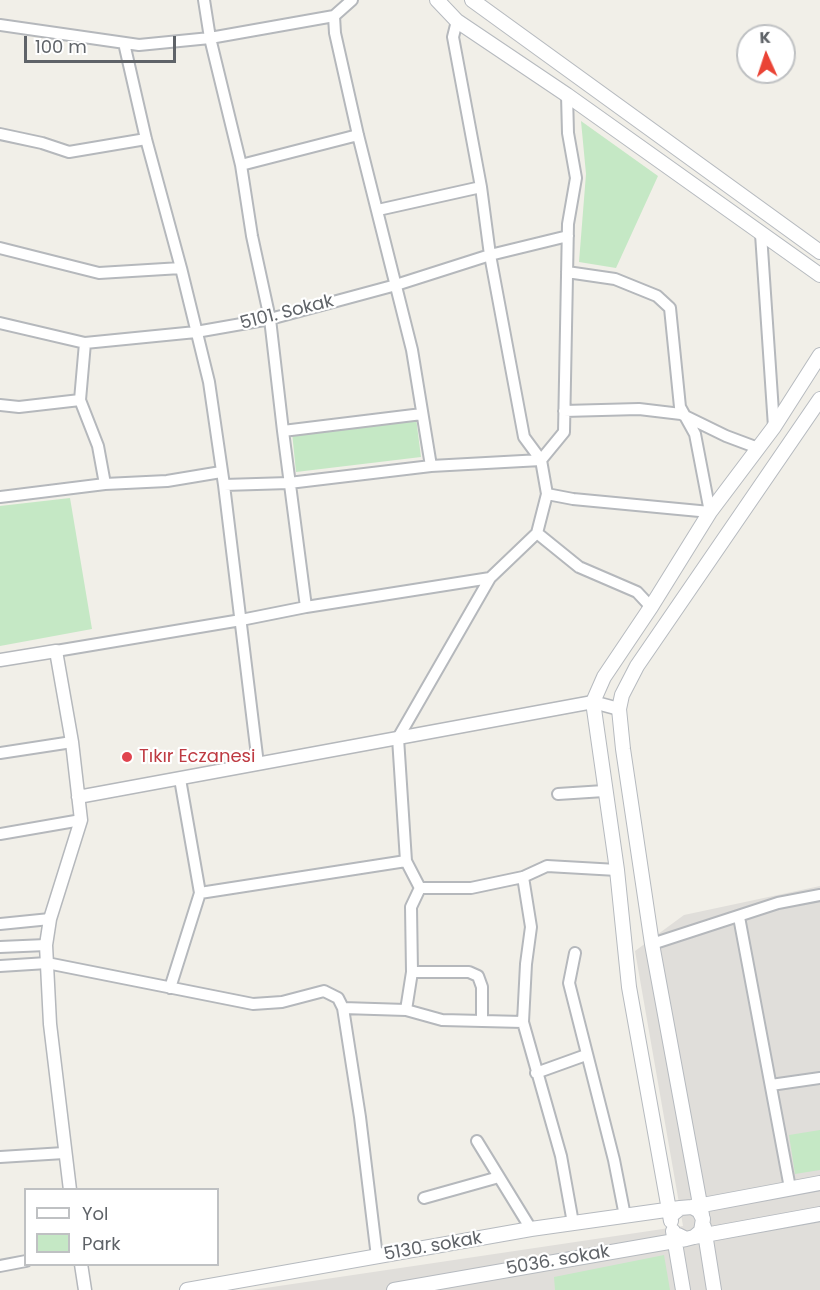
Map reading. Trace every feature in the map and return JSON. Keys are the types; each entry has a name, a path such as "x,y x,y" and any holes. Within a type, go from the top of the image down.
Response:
{"main road":[{"path":"437,0 457,21 567,95 820,275"},
{"path":"472,0 820,252"},
{"path":"714,1290 687,1222 629,987 617,870 593,702 604,677 710,512 774,427 820,355"},
{"path":"683,1290 687,1222 619,708 622,695 637,666 820,399"},
{"name":"5130. sokak","path":"187,1290 573,1223 625,1216 687,1222 790,1188 820,1183"},
{"name":"5036. sokak","path":"394,1290 687,1222 820,1214"}],"street":[{"path":"204,0 210,38 241,165 252,236 270,319 306,607"},
{"path":"0,25 140,45 210,38 334,16 352,0"},
{"path":"334,16 335,33 358,135 412,350 431,466"},
{"path":"420,888 405,861 398,738 490,578 537,533 547,494 541,460 524,437 453,37 457,21"},
{"path":"123,43 209,382 258,764"},
{"path":"224,485 290,483 431,466 541,460 564,432 568,236 576,178 568,133 567,95"},
{"path":"0,134 42,143 69,152 146,139"},
{"path":"241,165 358,135"},
{"path":"378,210 481,187"},
{"path":"761,234 774,427"},
{"name":"5101. Sokak","path":"0,323 85,343 196,332 270,319 396,285 490,255 568,236"},
{"path":"0,248 99,273 181,268"},
{"path":"547,494 573,499 710,512 695,434 680,407 670,308 657,296 615,279 567,272"},
{"path":"85,343 80,400 98,446 105,484"},
{"path":"0,405 19,407 80,400"},
{"path":"564,411 639,409 681,414 758,448"},
{"path":"283,431 422,414"},
{"path":"0,497 105,484 167,481 221,472"},
{"path":"537,533 579,567 637,592 651,607"},
{"path":"0,660 490,578"},
{"path":"56,651 72,742 81,820 50,919 46,945 50,1024 70,1188"},
{"path":"78,797 593,702 619,708"},
{"path":"0,753 72,742"},
{"path":"170,988 200,892 180,778"},
{"path":"558,794 604,791"},
{"path":"0,834 81,820"},
{"path":"200,892 405,861"},
{"path":"420,888 471,888 523,877 546,866 617,870"},
{"path":"523,877 531,927 526,964 523,1022 561,1156 573,1223"},
{"path":"406,1010 412,972 411,907 420,888"},
{"path":"652,944 778,903 820,895"},
{"path":"739,917 790,1188"},
{"path":"0,924 50,919"},
{"path":"0,948 46,945"},
{"path":"575,953 569,983 614,1160 625,1216"},
{"path":"0,966 47,963 253,1004 282,1002 324,991 338,998 343,1008 360,1117 377,1257"},
{"path":"412,972 469,972 477,976 482,987 482,1020"},
{"path":"343,1008 406,1010 442,1020 523,1022"},
{"path":"537,1073 586,1055"},
{"path":"771,1085 820,1078"},
{"path":"477,1141 531,1229"},
{"path":"0,1157 64,1153"},
{"path":"424,1198 499,1177"},
{"path":"0,1266 24,1261"},
{"path":"81,1266 85,1290"}],"shaded area":[{"path":"820,886 820,1290 252,1290 683,1226 635,951 684,915"}],"green space":[{"path":"581,121 658,176 616,268 579,262 586,174"},
{"path":"416,418 421,457 296,472 292,432"},
{"path":"70,498 92,629 0,646 0,506"},
{"path":"820,1130 820,1170 795,1174 789,1135"},
{"path":"664,1255 670,1290 555,1290 554,1277"}],"place":[{"name":"Tıkır Eczanesi","path":"127,757"}]}
